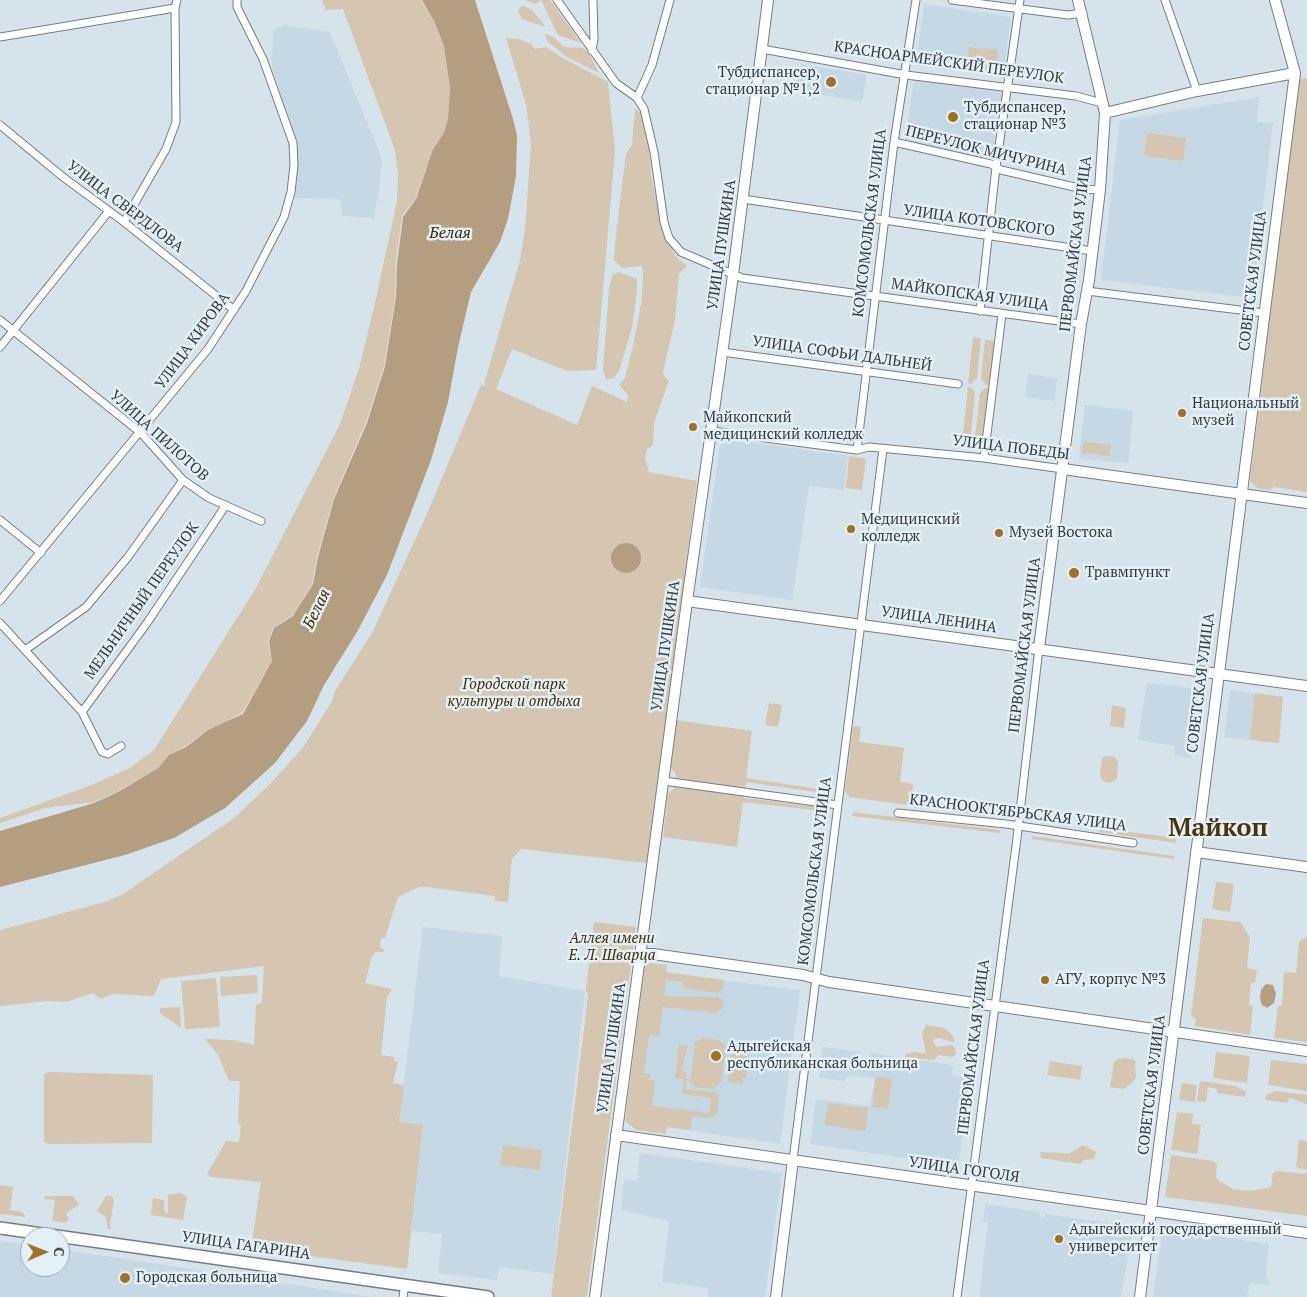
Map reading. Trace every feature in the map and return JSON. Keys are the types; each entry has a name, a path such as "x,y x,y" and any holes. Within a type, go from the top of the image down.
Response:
{"main road":[{"name":"УЛИЦА ГАГАРИНА","path":"0,1228 488,1297"}],"street":[{"path":"124,222 166,149 176,122 175,8 177,0"},
{"name":"УЛИЦА КИРОВА","path":"0,601 141,433 208,349 234,310 284,217 291,192 294,165 293,143 263,58 237,7 237,0"},
{"path":"557,0 616,83 637,98 652,64 670,0"},
{"path":"592,51 594,39 593,0"},
{"name":"УЛИЦА ПУШКИНА","path":"595,1297 640,954 667,781 687,601 712,431 768,0"},
{"name":"КОМСОМОЛЬСКАЯ УЛИЦА","path":"857,450 894,142 906,75 916,0"},
{"path":"952,0 1066,14 1083,14"},
{"path":"980,311 996,167 1020,0"},
{"name":"ПЕРВОМАЙСКАЯ УЛИЦА","path":"958,1297 1019,826 1039,648 1100,190 1103,108 1083,14 1078,0"},
{"path":"1166,0 1197,91"},
{"path":"1276,0 1295,73"},
{"path":"0,37 175,8"},
{"name":"КРАСНОАРМЕЙСКИЙ ПЕРЕУЛОК","path":"762,49 906,75 1076,96 1103,108 1295,73"},
{"name":"СОВЕТСКАЯ УЛИЦА","path":"1140,1297 1175,1032 1217,674 1295,73"},
{"name":"МАЙКОПСКАЯ УЛИЦА","path":"637,98 644,109 654,152 668,238 681,252 733,275 1081,324"},
{"name":"УЛИЦА СВЕРДЛОВА","path":"0,125 63,177 124,222 234,310"},
{"name":"ПЕРЕУЛОК МИЧУРИНА","path":"894,142 1084,189 1100,190"},
{"name":"УЛИЦА КОТОВСКОГО","path":"743,199 989,238 1092,251"},
{"path":"0,347 108,211"},
{"path":"1087,291 1264,313"},
{"path":"984,458 1002,314"},
{"name":"УЛИЦА ПИЛОТОВ","path":"0,320 141,433 183,480 209,498 261,521"},
{"name":"УЛИЦА СОФЬИ ДАЛЬНЕЙ","path":"722,352 867,370 958,384"},
{"name":"УЛИЦА ПОБЕДЫ","path":"712,431 857,450 869,447 984,458 1307,503"},
{"name":"КОМСОМОЛЬСКАЯ УЛИЦА","path":"776,1297 883,449"},
{"path":"25,650 86,607 128,557 183,480"},
{"name":"МЕЛЬНИЧНЫЙ ПЕРЕУЛОК","path":"82,712 147,623 226,505"},
{"path":"0,520 41,553"},
{"name":"УЛИЦА ЛЕНИНА","path":"687,601 1307,686"},
{"path":"0,623 82,712 103,753 110,754 121,746"},
{"path":"667,781 838,805"},
{"name":"КРАСНООКТЯБРЬСКАЯ УЛИЦА","path":"898,813 1019,826 1133,843"},
{"path":"1196,852 1307,867"},
{"path":"640,954 653,954 803,975 816,979 1307,1051"},
{"name":"УЛИЦА ГОГОЛЯ","path":"616,1136 1307,1233"},
{"path":"403,1297 405,1284"}],"shaded area":[{"path":"924,4 1011,17 1003,77 916,66"},
{"path":"283,25 330,32 382,159 374,218 342,216 340,199 295,198 297,147 272,66 273,34 276,29"},
{"name":"Тубдиспансер, стационар №1,2","path":"801,64 867,75 862,102 795,90"},
{"name":"Тубдиспансер, стационар №3","path":"914,79 1002,91 991,160 905,142"},
{"path":"1259,97 1257,122 1273,123 1252,298 1101,280 1120,120"},
{"path":"1028,374 1057,378 1055,401 1025,397"},
{"path":"1085,405 1133,411 1128,463 1079,459"},
{"path":"721,438 848,456 844,490 809,486 792,600 700,587"},
{"path":"1147,683 1200,689 1191,758 1174,756 1175,746 1138,740"},
{"path":"1230,690 1283,697 1279,743 1224,737"},
{"path":"423,927 502,936 499,976 585,991 553,1274 499,1267 497,1280 438,1273 442,1234 412,1231 423,1125 399,1122"},
{"name":"Адыгейская республиканская больница","path":"650,971 800,990 780,1144 633,1122"},
{"path":"823,1047 861,1052 861,1059 870,1060 870,1053 953,1065 952,1075 970,1078 958,1166 810,1144 816,1099 870,1106 875,1078 847,1076 845,1081 819,1078"},
{"path":"640,1153 782,1173 765,1297 707,1297 708,1288 662,1282 669,1221 621,1210 624,1180 637,1181"},
{"name":"Адыгейский государственный университет","path":"985,1204 1040,1212 1040,1217 1045,1217 1045,1214 1133,1226 1121,1297 979,1297 988,1222 983,1222"},
{"path":"1163,1228 1269,1244 1266,1274 1270,1286 1250,1283 1247,1297 1153,1297"},
{"name":"Городская больница","path":"0,1241 20,1244 20,1277 70,1277 70,1251 373,1297 0,1297"}],"green space":[{"path":"322,0 421,0 435,23 444,46 450,88 448,119 444,133 433,149 415,199 402,216 396,260 395,299 384,366 366,422 333,499 317,557 312,584 294,614 273,628 268,641 272,661 243,712 221,725 207,730 187,745 169,755 159,767 119,791 94,802 45,808 0,823 0,818 84,788 128,769 154,750 256,588 340,424 360,365 377,294 397,201 398,173 395,150 343,9 326,10"},
{"path":"525,0 541,0 535,4"},
{"path":"541,0 550,0 581,43 558,35"},
{"path":"524,6 532,10 546,27 522,19 518,11 520,7"},
{"path":"545,34 554,37 564,47 583,48 588,52 599,73 567,57 547,41"},
{"name":"Городской парк культуры и отдыха","path":"506,38 519,39 531,44 535,49 546,47 608,82 615,151 596,370 567,371 512,349 496,389 577,425 592,386 627,402 628,395 619,385 625,378 633,346 642,299 643,274 642,266 622,268 614,260 626,154 632,144 635,109 642,113 650,155 651,175 663,233 676,257 687,266 679,274 675,320 664,368 663,375 669,381 654,423 653,445 647,449 645,458 649,472 697,481 647,863 521,849 512,859 508,902 495,901 495,896 426,887 419,887 398,897 385,938 381,938 380,948 384,949 383,952 376,952 372,956 365,983 392,989 387,997 381,1055 394,1057 394,1061 398,1062 393,1083 404,1085 399,1122 423,1125 407,1269 251,1248 261,1182 211,1177 207,1174 226,1141 239,1142 241,1126 238,1123 240,1081 229,1081 218,1055 205,1039 234,1040 254,1045 256,1005 262,1003 264,966 161,979 154,996 112,994 101,999 92,993 67,1002 47,1001 0,1006 0,930 105,902 123,894 234,818 271,783 304,746 332,701 335,691 372,633 426,516 481,385 487,386 484,384 520,260 525,229 531,144 526,104"},
{"path":"969,47 982,49 979,71 967,70"},
{"path":"983,48 998,50 995,73 980,71"},
{"path":"1307,78 1307,492 1274,487 1270,490 1257,488 1250,481 1299,80"},
{"path":"1147,133 1186,138 1183,161 1144,156"},
{"path":"619,272 637,279 637,291 632,328 619,371 614,378 606,380 603,369 609,289 613,274"},
{"path":"973,337 981,338 977,378 971,384 968,383"},
{"path":"985,340 996,341 991,385 986,385 981,379"},
{"path":"968,387 971,387 975,392 970,444 962,444"},
{"path":"985,388 990,389 983,445 974,445 980,393"},
{"path":"1083,442 1111,445 1109,456 1082,453"},
{"path":"849,456 866,459 862,490 846,488"},
{"path":"1255,693 1283,697 1279,743 1250,740"},
{"path":"769,703 782,705 778,727 765,725"},
{"path":"1112,705 1126,708 1124,728 1110,726"},
{"path":"676,720 752,731 746,778 824,790 824,793 746,782 744,798 822,807 822,811 743,802 737,847 663,837 668,793 674,789 676,774 670,767"},
{"path":"853,726 861,727 859,742 904,748 900,782 913,784 911,801 997,813 996,817 849,797 845,791"},
{"path":"1105,756 1115,757 1118,762 1117,779 1110,783 1103,781 1100,775 1102,758"},
{"path":"853,812 1000,830 1000,833 852,816"},
{"path":"1100,828 1176,838 1176,843 1099,832"},
{"path":"1032,836 1174,856 1174,859 1032,839"},
{"path":"1216,882 1234,884 1230,912 1212,909"},
{"path":"1203,918 1240,922 1250,937 1247,968 1257,970 1255,983 1251,983 1249,1005 1253,1006 1250,1035 1195,1026 1196,1019 1191,1016"},
{"name":"Аллея имени Е. Л. Шварца","path":"594,922 636,927 587,1295 585,1297 551,1297 588,996 586,990"},
{"path":"1307,937 1307,1042 1274,1038 1278,1006 1282,1006 1284,972 1296,973 1299,941"},
{"path":"650,963 667,965 666,972 724,980 723,987 719,993 683,988 683,982 666,980 664,996 718,997 723,1000 723,1007 716,1013 663,1007 659,1036 649,1035 644,1073 650,1074 650,1080 655,1081 652,1106 709,1113 711,1098 682,1094 684,1079 675,1078 679,1045 688,1046 682,1068 687,1075 686,1089 715,1092 719,1096 717,1114 710,1118 692,1116 690,1130 667,1127 666,1134 636,1130 625,1121 644,972 645,966"},
{"path":"257,975 258,993 221,996 220,977"},
{"path":"216,978 220,1027 185,1029 181,981"},
{"path":"180,1007 181,1028 160,1013 160,1008"},
{"path":"926,1025 944,1028 953,1036 955,1043 940,1038 935,1038 933,1042 937,1047 951,1045 955,1048 956,1055 953,1057 938,1055 934,1060 905,1057 905,1054 914,1052 926,1053 922,1033"},
{"path":"703,1038 719,1040 726,1046 721,1082 714,1089 696,1087 690,1083 695,1043"},
{"path":"1216,1052 1250,1056 1247,1083 1213,1078"},
{"path":"732,1053 748,1056 746,1078 743,1078 742,1084 728,1081"},
{"path":"1118,1059 1135,1060 1136,1077 1124,1089 1110,1087 1114,1062"},
{"path":"1271,1060 1307,1064 1307,1091 1268,1085"},
{"path":"1050,1061 1082,1066 1080,1080 1047,1075"},
{"path":"49,1072 153,1075 152,1143 49,1144 44,1142 44,1074"},
{"path":"876,1077 892,1079 888,1109 872,1107"},
{"path":"1200,1081 1235,1086 1246,1092 1245,1097 1217,1093 1217,1089 1208,1087 1206,1102 1197,1101"},
{"path":"1182,1083 1197,1085 1195,1102 1179,1100"},
{"path":"1275,1091 1307,1095 1307,1104 1289,1098 1288,1103 1265,1100 1266,1095"},
{"path":"828,1103 868,1108 865,1131 825,1125"},
{"path":"1177,1112 1193,1114 1192,1124 1201,1125 1197,1154 1171,1150"},
{"path":"1299,1140 1307,1141 1307,1170 1296,1167"},
{"path":"503,1145 542,1150 540,1170 500,1165"},
{"path":"1083,1145 1096,1152 1094,1159 1084,1160 1080,1164 1041,1158 1040,1152 1070,1153"},
{"path":"1171,1155 1214,1161 1217,1165 1216,1177 1219,1181 1233,1189 1249,1191 1271,1186 1273,1173 1277,1171 1306,1174 1307,1170 1307,1216 1165,1197"},
{"path":"0,1185 13,1187 10,1210 22,1212 26,1217 0,1214"},
{"path":"180,1193 187,1197 183,1220 151,1215 153,1198 164,1200 164,1212 168,1213 168,1195"},
{"path":"46,1196 73,1196 79,1205 66,1213 69,1219 65,1223 52,1221 55,1200 44,1199"},
{"path":"106,1196 112,1196 114,1201 110,1224 111,1229 108,1229 105,1216 97,1211"}],"water":[{"name":"Белая","path":"422,0 475,0 517,135 516,176 508,219 500,242 471,292 448,402 431,460 387,575 357,632 324,685 307,721 275,763 225,808 174,838 125,855 0,887 0,831 94,803 120,791 158,768 169,755 186,747 208,730 243,714 272,661 269,641 274,628 293,616 313,584 318,557 334,499 367,423 385,366 396,297 397,264 403,217 416,199 433,149 444,133 448,119 450,88 444,46 435,23"},
{"path":"626,543 637,547 641,558 637,569 626,573 615,569 611,558 615,547"},
{"path":"1266,984 1273,985 1276,994 1274,1003 1267,1008 1262,1005 1260,999 1261,990"}],"place":[{"name":"Тубдиспансер, стационар №1,2","path":"831,82"},
{"name":"Тубдиспансер, стационар №3","path":"953,117"},
{"name":"Национальный музей","path":"1182,413"},
{"name":"Майкопский медицинский колледж","path":"693,427"},
{"name":"Медицинский колледж","path":"851,529"},
{"name":"Музей Востока","path":"999,533"},
{"name":"Травмпункт","path":"1074,573"},
{"name":"АГУ, корпус №3","path":"1045,980"},
{"name":"Адыгейская республиканская больница","path":"716,1056"},
{"name":"Адыгейский государственный университет","path":"1059,1239"},
{"name":"Городская больница","path":"125,1278"}],"district":[{"name":"Майкоп","path":"1218,829"}]}
